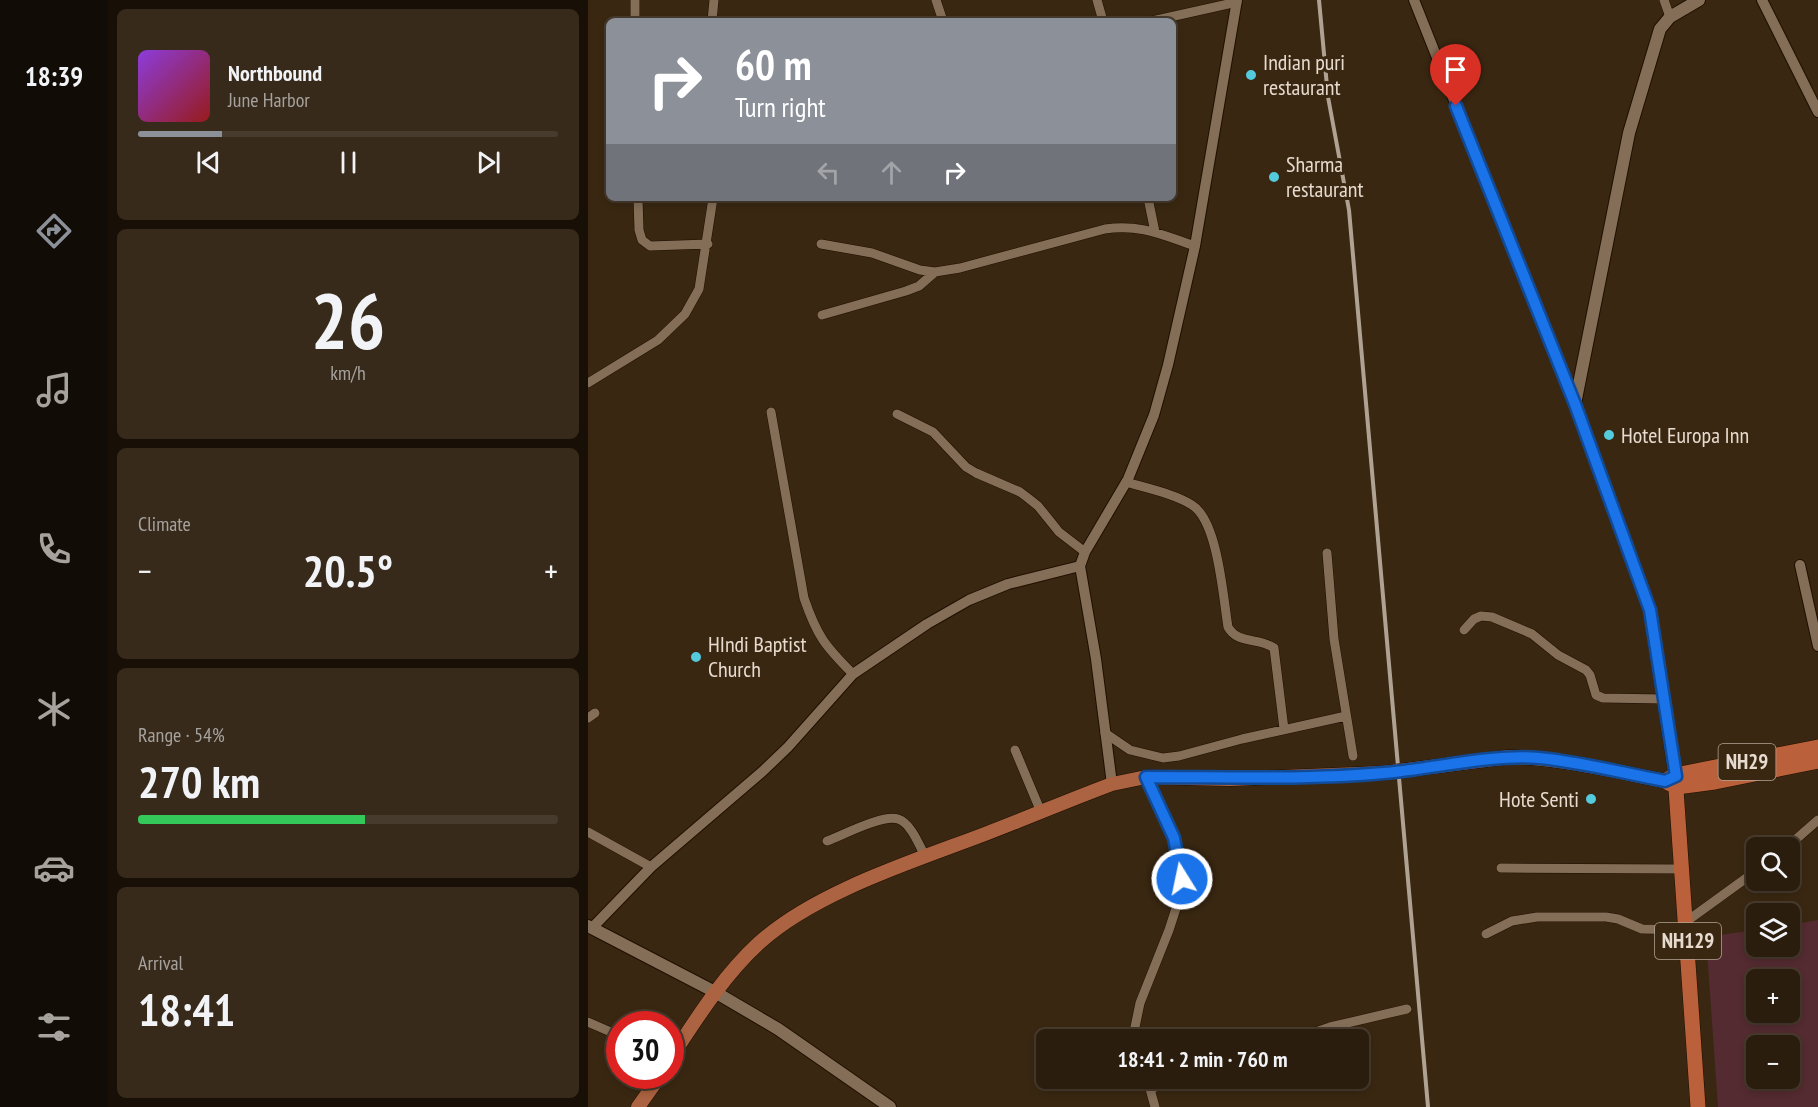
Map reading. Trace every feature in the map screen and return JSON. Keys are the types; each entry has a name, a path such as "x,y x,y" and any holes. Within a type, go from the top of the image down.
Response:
{"highway":[{"name":"NH29","path":"1672,781 1818,760"},
{"name":"NH129","path":"1672,781 1683,868 1698,1107"}],"main road":[{"path":"684,1038 715,992 760,942 785,923 849,888 925,856 1112,784 1131,779 1146,777 1230,779 1383,773 1509,757 1574,763 1672,781 1664,699 1650,610 1575,404 1629,133 1660,29 1670,17 1700,0"},
{"path":"590,927 715,992 778,1029 890,1107"},
{"path":"638,1107 651,1089"}],"street":[{"path":"635,0 635,18"},
{"path":"712,18 714,0"},
{"path":"936,0 942,18"},
{"path":"1096,0 1102,18"},
{"path":"1414,0 1575,404"},
{"path":"1664,0 1670,17"},
{"path":"1762,0 1818,112"},
{"path":"1112,784 1096,659 1080,566 1085,552 1126,482 1154,415 1195,246 1237,1 1165,18"},
{"path":"638,201 639,230 642,240 650,246 708,244"},
{"path":"588,383 658,340 685,314 699,290 708,244 713,201"},
{"path":"1149,201 1155,232"},
{"path":"821,244 872,253 920,270 935,272 960,268 1106,228 1125,226 1155,232 1195,246"},
{"path":"822,315 912,289 928,280 935,272"},
{"path":"771,412 804,598 813,625 827,648 853,674"},
{"path":"897,414 933,432 966,467 1029,498 1059,532 1085,552"},
{"path":"1126,482 1191,504 1207,521 1213,539 1228,627 1240,639 1274,648 1284,729"},
{"path":"1327,553 1330,600 1353,756"},
{"path":"1800,565 1818,646"},
{"path":"590,927 651,867 788,747 853,674 927,624 969,600 1008,584 1080,566"},
{"path":"1464,630 1481,616 1492,617 1532,634 1558,656 1581,666 1590,675 1596,695 1603,698 1664,699"},
{"path":"1105,733 1130,750 1163,758 1346,716"},
{"path":"1015,750 1041,812"},
{"path":"1135,1029 1140,1003 1169,930 1180,896 1182,879 1174,838 1146,777"},
{"path":"827,841 884,819 898,819 908,826 925,856"},
{"path":"1799,837 1818,820"},
{"path":"588,832 651,867"},
{"path":"1501,868 1683,868"},
{"path":"1486,934 1512,921 1537,917 1606,917 1618,919 1642,929 1687,925 1746,879"},
{"path":"1324,1029 1407,1009"},
{"path":"588,1022 606,1030"},
{"path":"1150,1089 1155,1107"}],"shaded area":[{"path":"1818,920 1818,1107 1718,1107 1706,937 1746,931 1746,957 1800,957 1800,923"}],"railway":[{"path":"1319,0 1328,97 1349,210 1428,1107"}],"place":[{"name":"Indian puri restaurant","path":"1251,75"},
{"name":"Sharma restaurant","path":"1274,177"},
{"name":"Hotel Europa Inn","path":"1609,435"},
{"name":"HIndi Baptist Church","path":"696,657"},
{"name":"Hote Senti","path":"1591,799"}],"route":[{"path":"1182,879 1174,838 1146,777 1230,779 1383,773 1509,757 1574,763 1665,781 1676,776 1650,610 1575,404 1456,106"}]}
